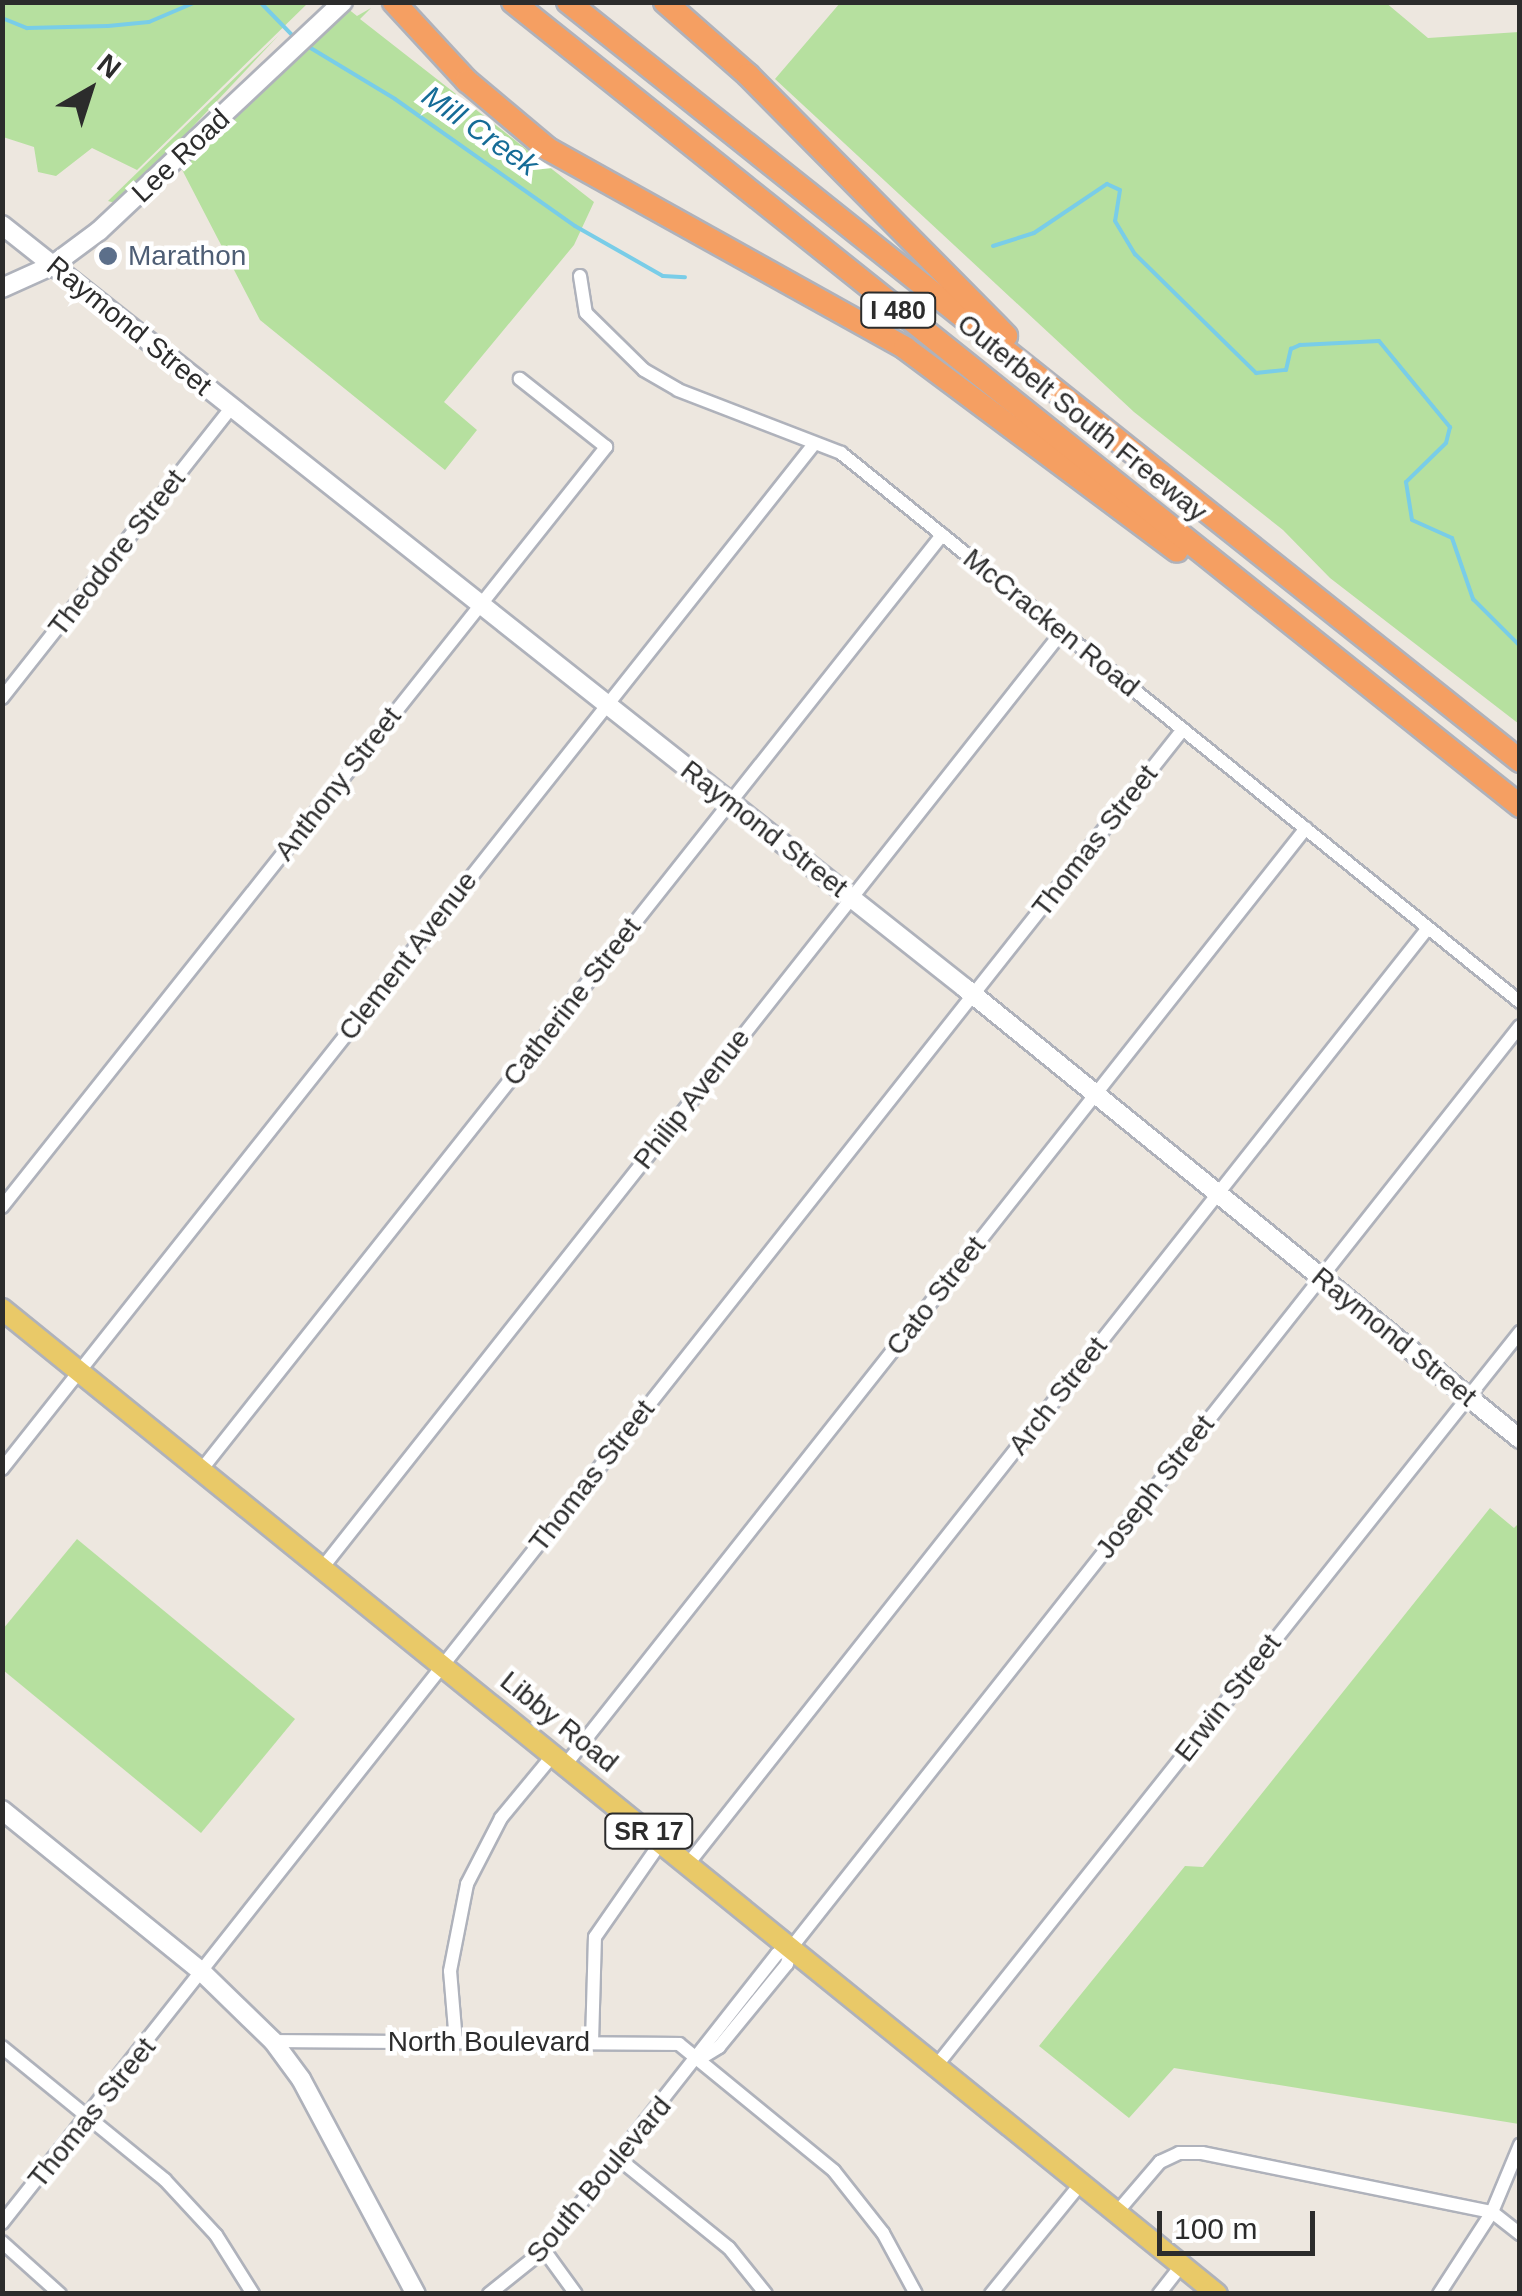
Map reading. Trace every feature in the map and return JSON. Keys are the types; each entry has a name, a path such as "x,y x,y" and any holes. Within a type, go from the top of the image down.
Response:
{"highway":[{"path":"394,2 467,80 548,149 887,337 1202,570 1284,617"},
{"name":"Outerbelt South Freeway","path":"512,2 1520,806"},
{"name":"Outerbelt South Freeway","path":"568,2 1520,761"},
{"path":"666,2 748,75 1060,394"}],"main road":[{"name":"Libby Road","path":"2,1308 1217,2294"}],"street":[{"name":"Lee Road","path":"2,288 52,265 99,231 343,3"},
{"name":"Raymond Street","path":"2,225 851,897 1520,1439"},
{"name":"McCracken Road","path":"580,276 586,313 644,370 842,453 1520,1002"},
{"name":"Anthony Street","path":"2,1207 606,447 520,379"},
{"name":"Theodore Street","path":"2,698 231,408"},
{"name":"Clement Avenue","path":"2,1469 814,444"},
{"name":"Catherine Street","path":"202,1470 942,535"},
{"name":"Philip Avenue","path":"323,1567 1062,632"},
{"name":"Thomas Street","path":"2,2224 1183,729"},
{"name":"Cato Street","path":"456,2042 450,1971 467,1884 501,1818 560,1759 1306,828"},
{"name":"Arch Street","path":"688,1864 1428,928"},
{"name":"Joseph Street","path":"792,1948 1520,1026"},
{"name":"Erwin Street","path":"937,2065 1520,1332"},
{"path":"2,1810 202,1972 273,2040 302,2080 416,2294"},
{"path":"592,2043 595,1936 661,1842"},
{"name":"South Boulevard","path":"489,2294 544,2250 701,2058 709,2037 776,1954 792,1948"},
{"name":"North Boulevard","path":"273,2040 679,2044 701,2058"},
{"path":"2,2047 192,2207 253,2294"},
{"path":"701,2058 834,2172 884,2233 916,2294"},
{"path":"1439,2294 1492,2212 1520,2145"},
{"path":"1118,2211 1160,2162 1179,2153 1492,2212 1520,2234"},
{"path":"619,2159 729,2248 766,2294"},
{"path":"991,2294 1082,2182"},
{"path":"2,2242 60,2294"},
{"path":"544,2250 576,2294"},
{"path":"1158,2294 1182,2264"}],"green space":[{"path":"1385,2 1428,38 1519,32 1519,724 1330,578 1283,530 1134,412 775,79 840,3"},
{"path":"2,3 308,3 137,170 92,148 56,176 38,172 34,147 3,137"},
{"path":"342,4 357,16 371,8 360,19 594,202 574,245 444,402 477,430 445,470 260,320 177,160"},
{"path":"279,35 168,153 115,203 108,201"},
{"path":"1490,1508 1514,1528 1520,1522 1519,2124 1174,2068 1129,2118 1039,2046 1185,1866 1203,1867"},
{"path":"77,1539 295,1719 201,1833 3,1670 3,1629"}],"waterway":[{"name":"Mill Creek","path":"2,18 27,28 108,26 149,22 196,2"},
{"name":"Mill Creek","path":"260,2 296,39"},
{"name":"Mill Creek","path":"304,44 395,99 575,226 663,276 685,277"},
{"path":"993,246 1034,233 1107,184 1120,190 1115,221 1135,254 1256,373 1286,370 1291,349 1300,345 1379,341 1450,427 1446,443 1406,482 1412,520 1452,538 1473,599 1520,646"}],"place":[{"name":"Marathon","path":"108,256"}]}
